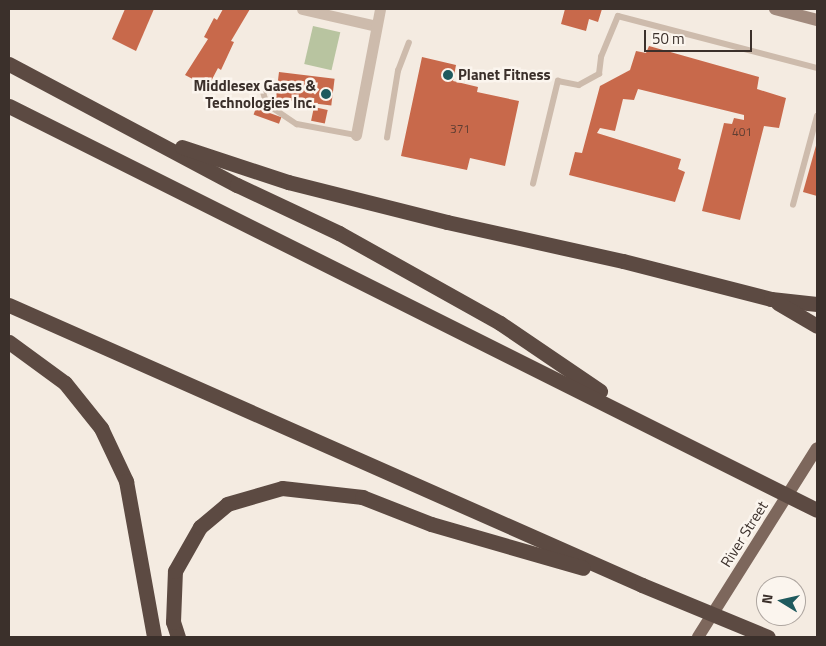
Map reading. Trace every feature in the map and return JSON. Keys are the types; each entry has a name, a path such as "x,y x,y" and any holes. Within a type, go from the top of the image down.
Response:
{"highway":[{"path":"9,64 154,139 237,185 339,233 500,323 649,425"},
{"path":"9,106 817,510"},
{"path":"154,139 288,182 771,299 817,304"},
{"path":"771,299 817,326"},
{"path":"9,306 642,585 768,637"},
{"path":"9,342 65,383 101,428 126,481 154,637"},
{"path":"178,637 173,622 175,570 200,527 226,504 282,488 362,497 431,524 642,585"}],"main road":[{"path":"775,9 795,11 817,20"},
{"name":"River Street","path":"698,637 817,448"}],"street":[{"path":"302,9 376,26"},
{"path":"356,134 380,9"}],"lane":[{"path":"533,184 558,80 579,85 599,74 601,57 618,16 817,68"},
{"path":"387,138 398,72 409,43"},
{"path":"264,94 267,104 297,124 356,134"},
{"path":"793,205 817,116"}],"green space":[{"path":"313,26 340,32 332,70 304,64"}],"building":[{"path":"125,9 154,9 136,51 112,39"},
{"path":"223,9 250,9 231,41 234,42 221,70 218,68 208,87 185,75 208,39 204,37 214,18 217,20"},
{"path":"565,9 602,9 598,22 589,19 586,31 561,24"},
{"path":"649,46 759,77 757,89 786,98 779,128 764,126 740,220 702,211 724,123 732,124 734,118 744,120 744,115 638,89 634,100 623,99 615,131 600,128 597,133 681,159 678,169 685,172 675,202 569,175 575,152 582,153 600,86 630,70 636,51 646,53"},
{"path":"422,57 456,65 453,81 478,87 477,92 519,101 505,166 470,158 467,170 401,156"},
{"path":"279,72 335,79 331,106 276,99"},
{"path":"314,107 328,110 325,124 311,121"},
{"path":"256,108 281,117 279,124 254,115"},
{"path":"817,142 817,196 803,192"}],"place":[{"name":"Planet Fitness","path":"448,75"},
{"name":"Middlesex Gases & Technologies Inc.","path":"326,94"}]}
